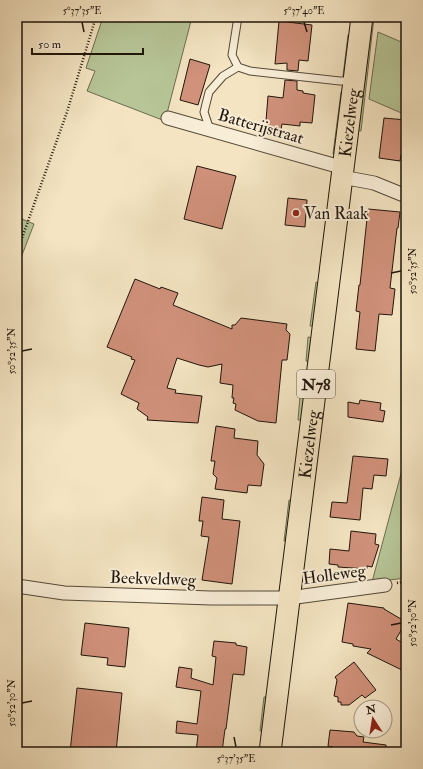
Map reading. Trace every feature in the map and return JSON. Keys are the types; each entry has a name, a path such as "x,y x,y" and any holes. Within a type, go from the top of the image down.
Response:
{"main road":[{"name":"Kiezelweg","path":"270,752 362,17"}],"street":[{"name":"Batterijstraat","path":"168,118 343,173 406,196"},
{"name":"Holleweg","path":"289,598 385,585"},
{"name":"Beekveldweg","path":"17,586 64,593 211,598 289,598"}],"lane":[{"path":"238,17 232,55 238,67 250,71 340,81 354,81"},
{"path":"210,130 204,112 209,92 223,76 238,67"}],"path":[{"path":"17,252 67,112 96,17"}],"green space":[{"path":"103,17 192,17 165,121 87,91 95,71 86,68"},
{"path":"369,17 374,17 361,131 355,130"},
{"path":"378,32 406,44 406,115 369,99"},
{"path":"348,35 353,35 348,77 343,76"},
{"path":"341,92 345,93 338,149 333,154"},
{"path":"17,217 34,224 17,268"},
{"path":"316,282 319,283 314,326 310,326"},
{"path":"308,337 313,338 310,362 306,361"},
{"path":"300,396 305,397 302,420 298,420"},
{"path":"406,455 406,578 372,582"},
{"path":"289,500 292,500 288,541 284,541"},
{"path":"264,697 268,697 264,731 260,731"}],"building":[{"path":"279,21 312,25 308,61 299,60 298,71 287,70 287,63 275,64"},
{"path":"190,59 210,65 198,105 180,100"},
{"path":"285,80 297,81 297,90 303,91 303,93 315,95 312,123 300,122 300,126 282,124 280,135 265,133 268,96 283,98"},
{"path":"384,118 406,120 404,134 406,134 406,155 401,155 400,161 379,158"},
{"path":"197,166 236,176 222,229 184,219"},
{"name":"Van Raak","path":"288,198 307,200 305,227 285,225"},
{"path":"368,209 400,212 390,288 395,289 392,315 379,314 375,351 356,349 360,312 356,311"},
{"path":"135,279 160,289 161,287 178,293 173,305 232,329 232,325 235,325 241,318 287,324 286,330 290,334 287,360 282,360 276,423 258,421 235,410 236,404 233,403 234,398 232,398 233,385 220,383 222,364 208,367 177,358 167,388 176,390 175,393 202,396 198,423 147,420 148,417 137,409 139,403 121,394 135,360 131,359 132,357 107,347"},
{"path":"360,400 381,403 380,410 385,411 383,422 348,417 348,402 359,404"},
{"path":"216,426 235,429 234,438 258,441 257,455 264,464 261,486 248,485 247,493 215,489 217,478 213,474 215,461 211,461"},
{"path":"353,456 388,459 386,476 374,475 372,489 363,488 360,520 330,517 332,502 347,503"},
{"path":"202,497 224,500 222,519 240,521 232,584 202,580 209,537 201,536 203,521 199,521"},
{"path":"351,531 376,534 375,544 379,545 372,567 367,566 367,569 338,567 338,565 329,564 330,549 349,551"},
{"path":"348,603 384,608 406,622 396,639 406,645 406,672 367,653 371,649 353,646 353,644 342,642"},
{"path":"85,623 129,628 125,667 107,665 108,658 81,655"},
{"path":"214,641 236,643 236,645 247,647 244,675 233,674 222,752 196,752 198,735 176,733 177,721 197,724 201,691 176,687 179,667 192,669 191,678 213,685 216,657 212,656"},
{"path":"354,662 376,690 365,698 362,695 357,699 353,699 353,702 349,705 341,705 341,702 338,702 338,697 334,696 337,680 335,677"},
{"path":"77,688 122,693 116,752 70,752"},
{"path":"330,730 353,732 353,739 364,739 363,742 386,745 386,752 334,752 332,751 333,747 328,746"}],"place":[{"name":"Van Raak","path":"296,213"}]}
